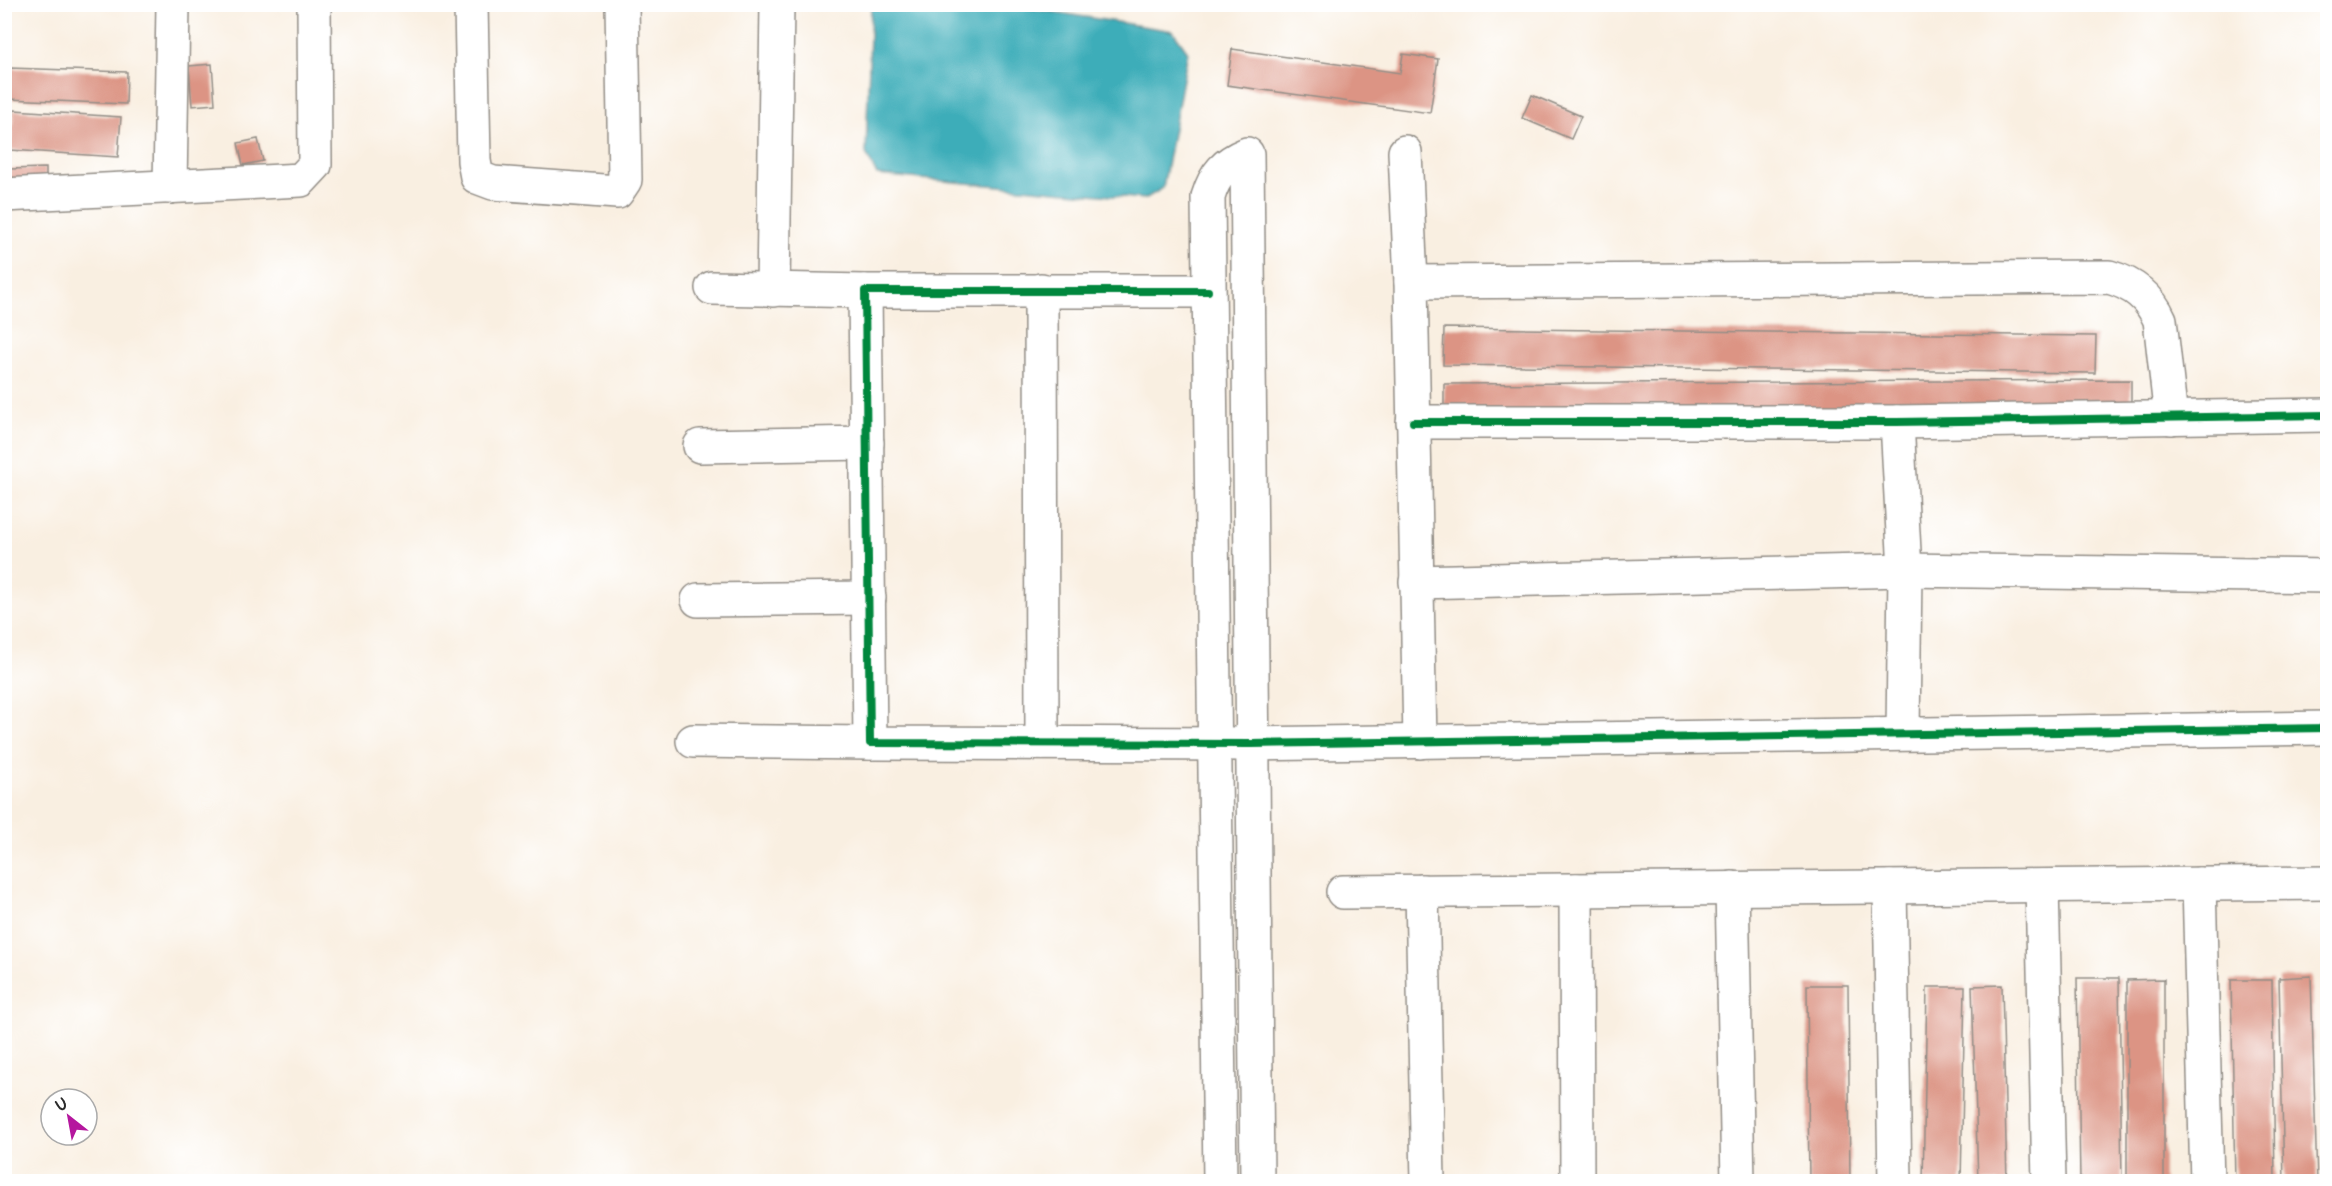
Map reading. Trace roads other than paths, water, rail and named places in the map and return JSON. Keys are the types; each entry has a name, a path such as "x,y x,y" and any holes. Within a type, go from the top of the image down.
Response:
{"street":[{"path":"170,187 173,4"},
{"path":"4,195 301,180 315,165 314,4"},
{"path":"471,4 474,161 477,177 493,183 617,192 625,180 622,4"},
{"path":"773,290 777,4"},
{"path":"1405,152 1411,282 1420,742"},
{"path":"1220,1182 1208,197 1213,181 1222,168 1230,161 1247,154 1257,1182"},
{"path":"1411,282 2109,277 2133,287 2146,296 2160,320 2171,418"},
{"path":"712,288 865,291 1208,291"},
{"path":"1041,290 1042,744"},
{"path":"865,291 870,743"},
{"path":"1413,422 1897,422 2328,415"},
{"path":"1897,422 1905,570 1903,733"},
{"path":"700,446 867,443"},
{"path":"1416,582 1905,570 2328,576"},
{"path":"698,600 868,598"},
{"path":"693,741 1252,744 2328,728"},
{"path":"1343,892 2328,883"},
{"path":"2199,884 2207,1182"},
{"path":"2042,886 2049,1182"},
{"path":"1890,887 1895,1182"},
{"path":"1732,888 1738,1182"},
{"path":"1576,890 1577,1182"},
{"path":"1422,891 1428,1182"}],"water":[{"path":"871,5 1010,5 1173,31 1188,52 1163,188 1145,199 877,175 866,153"}]}
